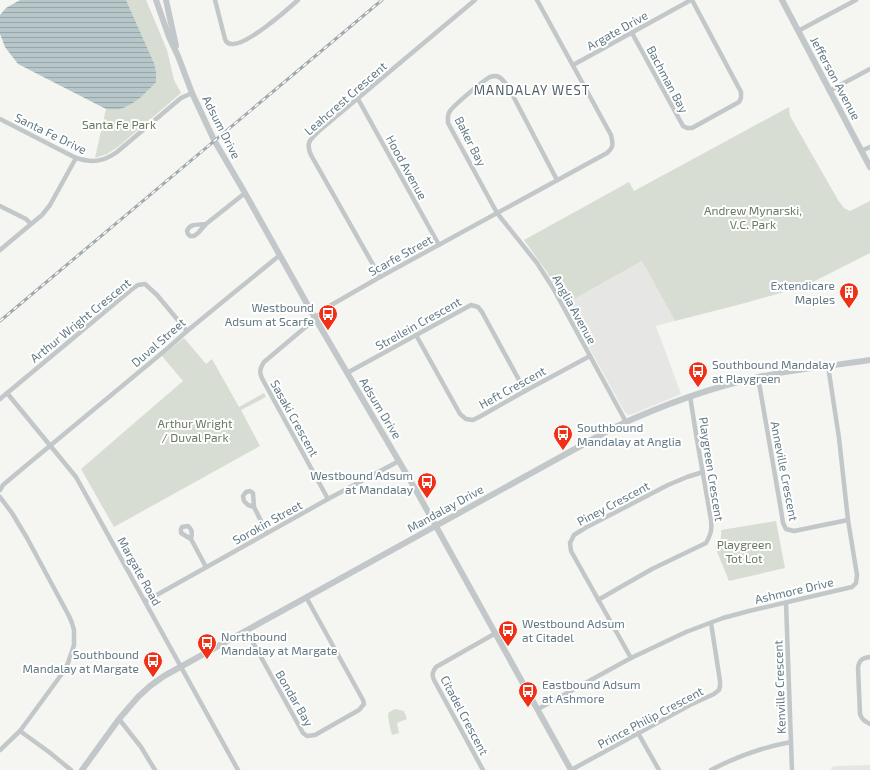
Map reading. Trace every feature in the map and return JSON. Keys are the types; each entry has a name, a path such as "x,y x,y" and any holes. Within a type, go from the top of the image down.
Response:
{"street":[{"name":"Adsum Drive","path":"156,0 169,37 192,93 214,140 315,318 436,525 571,770"},
{"name":"Adsum Drive","path":"166,0 178,56"},
{"path":"215,0 226,42 234,45 250,38 298,0"},
{"name":"Leahcrest Crescent","path":"380,278 308,148 309,142 475,0"},
{"path":"497,213 607,153 612,148 613,143 612,135 537,0"},
{"name":"Argate Drive","path":"573,65 692,0"},
{"name":"Bachman Bay","path":"632,33 683,126 692,128 739,102 741,92 692,0"},
{"name":"Jefferson Avenue","path":"782,0 870,167"},
{"path":"798,31 856,0"},
{"path":"829,91 870,69"},
{"name":"Baker Bay","path":"497,213 448,123 447,116 456,104 492,76 498,76 507,85 557,180"},
{"name":"Santa Fe Drive","path":"0,119 76,158 86,161 95,161 108,158 117,152 181,98 192,93"},
{"name":"Hood Avenue","path":"358,99 439,245"},
{"path":"862,151 870,147"},
{"path":"0,250 42,215 50,205 76,158"},
{"path":"206,224 245,193"},
{"path":"0,206 26,219 31,224"},
{"name":"Scarfe Street","path":"315,318 326,308 497,213"},
{"name":"Anglia Avenue","path":"497,213 537,263 553,288 626,422"},
{"name":"Duval Street","path":"51,446 280,254"},
{"name":"Arthur Wright Crescent","path":"0,400 138,285 145,284 157,295 187,331"},
{"name":"Streilein Crescent","path":"347,373 471,305 478,307 482,312 525,390"},
{"name":"Sasaki Crescent","path":"315,318 264,362 260,368 260,374 328,499"},
{"name":"Heft Crescent","path":"416,335 460,414 466,419 473,420 525,390 590,356"},
{"name":"Mandalay Drive","path":"82,770 119,719 138,696 164,676 580,445 654,409 717,387 758,377 870,360"},
{"name":"Ashmore Drive","path":"538,709 631,658 670,639 711,622 748,611 852,587 856,583 857,575 848,520 839,438 828,366"},
{"name":"Anneville Crescent","path":"758,377 783,522 786,529 794,531 848,520"},
{"name":"Margate Road","path":"7,393 76,477 238,770"},
{"name":"Playgreen Crescent","path":"598,600 652,569 706,543 710,535 712,528 690,396"},
{"path":"0,490 13,477 51,446"},
{"name":"Sorokin Street","path":"146,602 328,499 399,461"},
{"name":"Piney Crescent","path":"631,658 571,551 570,543 574,535 616,512 668,485 703,472"},
{"path":"0,497 12,513 27,538 69,616 74,630 74,645 64,671 20,731 0,750"},
{"path":"254,508 267,533"},
{"path":"191,539 206,567"},
{"name":"Bondar Bay","path":"246,630 303,733 306,736 315,735 359,710 364,704 306,597"},
{"name":"Kenville Crescent","path":"786,603 792,770"},
{"name":"Prince Philip Crescent","path":"571,770 719,690 720,681 711,622"},
{"name":"Citadel Crescent","path":"483,770 432,675 436,667 496,633"},
{"path":"870,657 860,660 858,668 860,714 863,720 870,724"},
{"path":"119,719 141,748 155,770"},
{"path":"20,731 71,770"},
{"path":"638,733 659,770"},
{"path":"711,770 728,761 751,752 791,742"}],"shaded area":[{"path":"20,0 126,0 154,63 156,82 141,97 128,106 119,109 106,109 18,64 5,47 0,34 0,15 6,8"},
{"path":"642,261 675,321 656,326 681,394 628,415 624,411 565,304"},
{"path":"870,765 870,770 831,770 832,767 835,766"}],"green space":[{"name":"Santa Fe Park","path":"126,0 146,0 167,50 174,80 181,93 119,146 107,154 95,158 106,109 124,107 148,91 154,63"},
{"name":"Andrew Mynarski, V.C. Park","path":"789,107 790,116 844,208 850,211 870,201 870,253 805,286 675,321 642,261 565,304 547,272 524,240 629,182 634,191"},
{"name":"Arthur Wright / Duval Park","path":"184,338 206,364 212,359 239,407 264,393 266,397 241,410 260,446 114,527 81,469 183,381 162,356"},
{"name":"Playgreen Tot Lot","path":"776,521 785,568 729,581 715,547 720,539 721,530"},
{"path":"395,709 404,711 407,719 397,723 399,733 392,735 388,713"}],"railway":[{"path":"0,321 382,0"}],"place":[{"name":"Extendicare Maples","path":"849,309"},
{"name":"Westbound Adsum at Scarfe","path":"328,331"},
{"name":"Southbound Mandalay at Playgreen","path":"698,388"},
{"name":"Southbound Mandalay at Anglia","path":"563,451"},
{"name":"Westbound Adsum at Mandalay","path":"427,499"},
{"name":"Westbound Adsum at Citadel","path":"508,647"},
{"name":"Northbound Mandalay at Margate","path":"207,660"},
{"name":"Southbound Mandalay at Margate","path":"153,678"},
{"name":"Eastbound Adsum at Ashmore","path":"528,708"}],"district":[{"name":"MANDALAY WEST","path":"532,90"}]}
